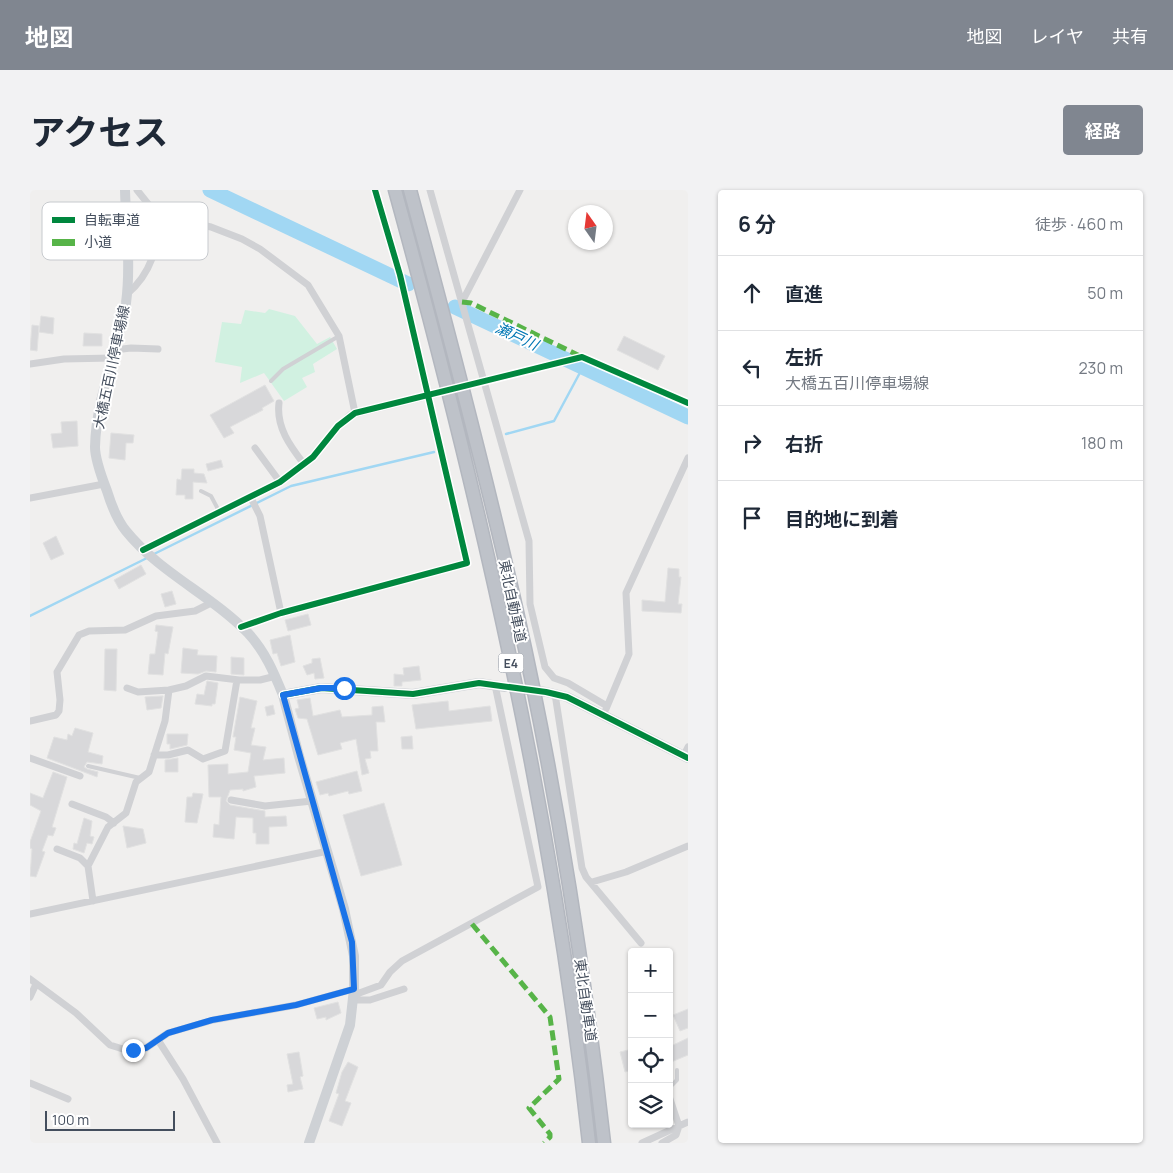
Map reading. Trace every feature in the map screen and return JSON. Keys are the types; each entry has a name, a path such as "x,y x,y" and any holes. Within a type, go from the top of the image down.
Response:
{"highway":[{"name":"東北自動車道","path":"395,190 479,517 521,709 561,928 589,1143"},
{"name":"東北自動車道","path":"410,190 496,522 523,642 559,824 574,917 604,1143"}],"main road":[{"name":"大橋五百川停車場線","path":"128,260 126,294 120,332 102,396 95,449 104,484 121,523 148,554 241,626 257,645 276,676 328,851 352,942 354,994 350,1025 343,1050 309,1143"},
{"path":"283,695 321,688 413,694 479,682 505,687"},
{"path":"550,693 606,711 687,753"}],"street":[{"path":"138,190 148,202"},
{"path":"241,626 281,612 467,564 400,275 375,190"},
{"path":"430,190 529,541 530,604 545,667 554,678 568,684 606,711 629,654 626,592 688,458"},
{"path":"462,303 520,190"},
{"path":"208,226 260,249 308,285 339,336 355,413"},
{"path":"126,294 136,286 151,260"},
{"path":"30,364 113,354 131,348 158,349"},
{"path":"473,384 582,357 688,403"},
{"path":"148,554 220,513 254,502 304,464 321,449 343,421 355,413 436,394"},
{"path":"279,403 278,420 304,464"},
{"path":"255,448 280,482"},
{"path":"30,498 104,484"},
{"path":"254,502 281,612"},
{"path":"30,722 56,715 59,711 60,700 56,675 79,635 89,631 125,630 156,616 195,611 211,603"},
{"path":"127,688 138,692 169,690 186,686 206,676 237,680 260,680 276,676"},
{"path":"154,755 168,755 188,750 203,758 226,751 237,680"},
{"path":"30,997 33,982 76,1013 114,1048 141,1050 168,1033 212,1020 354,994 381,985 402,960 538,887 495,685"},
{"path":"93,901 88,866 108,827 126,814 136,782 149,772 165,721 169,690"},
{"path":"550,693 582,868 586,877 641,942"},
{"path":"30,758 80,776"},
{"path":"231,800 265,806 312,800"},
{"path":"72,804 106,817 114,823"},
{"path":"592,882 626,872 688,846"},
{"path":"57,849 80,858 88,866"},
{"path":"30,914 328,851"},
{"path":"354,994 370,1000 404,989"},
{"path":"158,1040 183,1079 217,1143"},
{"path":"30,1083 68,1099"},
{"path":"673,1109 679,1128"},
{"path":"662,1143 688,1122"},
{"path":"642,1143 679,1128 688,1127"}],"lane":[{"path":"271,382 283,369 339,336"},
{"path":"201,491 211,496 220,513"},
{"path":"88,766 140,778"},
{"path":"673,1084 677,1080 677,1070"}],"green space":[{"path":"269,309 295,316 317,344 330,337 337,349 313,364 315,372 302,378 307,387 284,401 264,373 240,383 242,367 215,362 222,322 241,324 245,310 265,313"}],"building":[{"path":"41,316 54,318 53,334 39,332"},
{"path":"32,325 39,326 37,351 30,350"},
{"path":"84,333 102,334 102,346 83,346"},
{"path":"624,336 665,356 658,370 617,350"},
{"path":"265,385 274,401 262,408 263,410 230,427 234,433 224,438 210,415"},
{"path":"77,421 78,446 53,448 51,434 62,433 61,422"},
{"path":"111,433 134,435 133,443 126,443 125,460 109,458"},
{"path":"221,460 223,467 208,471 206,464"},
{"path":"182,469 194,469 194,473 204,474 207,483 193,482 193,499 185,499 185,495 176,495 177,479 181,480"},
{"path":"56,536 64,554 51,560 43,543"},
{"path":"141,565 146,574 119,589 114,580"},
{"path":"668,568 679,569 679,577 681,577 678,604 682,604 681,613 642,611 642,600 665,602"},
{"path":"172,591 176,604 165,607 161,594"},
{"path":"308,614 311,625 288,631 285,620"},
{"path":"156,625 173,627 168,654 165,653 163,675 148,674 150,654 155,654 158,632 155,631"},
{"path":"290,635 295,662 281,666 277,653 273,654 270,640"},
{"path":"183,648 198,650 197,655 217,656 216,672 181,673"},
{"path":"105,649 117,649 116,691 104,690"},
{"path":"231,657 244,658 244,675 231,674"},
{"path":"320,658 324,678 315,679 314,673 307,675 303,666 312,663 312,659"},
{"path":"419,666 421,680 402,682 402,686 394,686 394,674 404,675 403,668"},
{"path":"207,681 218,683 215,704 212,704 212,706 195,704 197,694 204,695"},
{"path":"163,696 161,708 147,710 145,697"},
{"path":"240,697 257,701 251,728 255,728 251,745 266,747 263,760 284,758 285,773 254,776 256,787 243,791 243,789 230,790 226,801 230,805 265,811 265,817 286,816 287,826 269,827 269,844 256,844 256,833 253,833 253,818 236,817 234,839 213,837 214,824 219,825 221,797 209,797 208,765 228,764 228,774 248,772 251,753 234,750 236,737 233,737"},
{"path":"310,698 313,716 340,710 342,717 372,715 372,707 383,706 385,722 376,722 378,751 370,751 371,758 365,759 369,773 362,775 356,739 340,743 342,749 318,755 307,719 298,718 295,709 299,708 297,700"},
{"path":"448,701 449,711 490,706 492,721 416,729 412,705"},
{"path":"273,705 275,714 267,716 265,707"},
{"path":"75,728 93,733 88,752 103,756 102,764 87,762 84,767 98,772 97,777 47,758 54,737 67,740 68,734 72,736"},
{"path":"167,734 188,734 187,745 170,749 170,744 167,744"},
{"path":"412,736 413,749 402,749 401,737"},
{"path":"178,758 178,772 165,772 165,760"},
{"path":"357,771 362,791 349,794 348,791 329,796 328,793 320,795 316,782"},
{"path":"53,772 67,777 52,827 56,828 53,836 48,835 42,851 45,852 36,877 30,876 32,849 30,848 30,842 41,811 30,805 30,793 43,798"},
{"path":"193,793 203,794 197,823 185,822 187,797 192,797"},
{"path":"384,803 402,865 361,876 343,815"},
{"path":"84,818 92,821 90,836 94,837 92,844 87,843 84,853 73,849 74,843 77,844"},
{"path":"123,826 143,829 146,843 127,848"},
{"path":"338,1002 341,1013 326,1020 326,1017 317,1019 314,1008"},
{"path":"688,1009 688,1028 680,1031 673,1015"},
{"path":"688,1038 688,1055 673,1061 673,1045"},
{"path":"628,1050 628,1071 625,1072 620,1052"},
{"path":"299,1052 303,1076 300,1077 303,1089 288,1092 287,1085 293,1084 287,1054"},
{"path":"348,1062 358,1067 345,1101 351,1103 342,1126 329,1121 339,1094 336,1093 342,1072"}],"waterway":[{"name":"瀬戸川","path":"210,190 408,284"},
{"name":"瀬戸川","path":"455,307 688,417"},
{"path":"506,434 554,421 583,367"},
{"path":"152,555 291,486 434,452"},
{"path":"30,616 147,558"}],"tunnel":[{"path":"510,688 546,692"}],"marked path":[{"path":"462,302 471,303 582,357"},
{"path":"472,924 550,1017 559,1079 529,1108 550,1134 550,1137 544,1143"}],"cycle path":[{"path":"241,627 281,613 467,563 400,275 375,190"},
{"path":"143,550 280,482 313,457 338,426 355,413 582,357 688,403"},
{"path":"283,695 321,688 413,694 479,683 546,692 567,697 688,758"}],"route":[{"path":"133,1050 146,1048 168,1033 212,1020 296,1005 354,989 352,942 283,695 321,688 344,688"}]}
